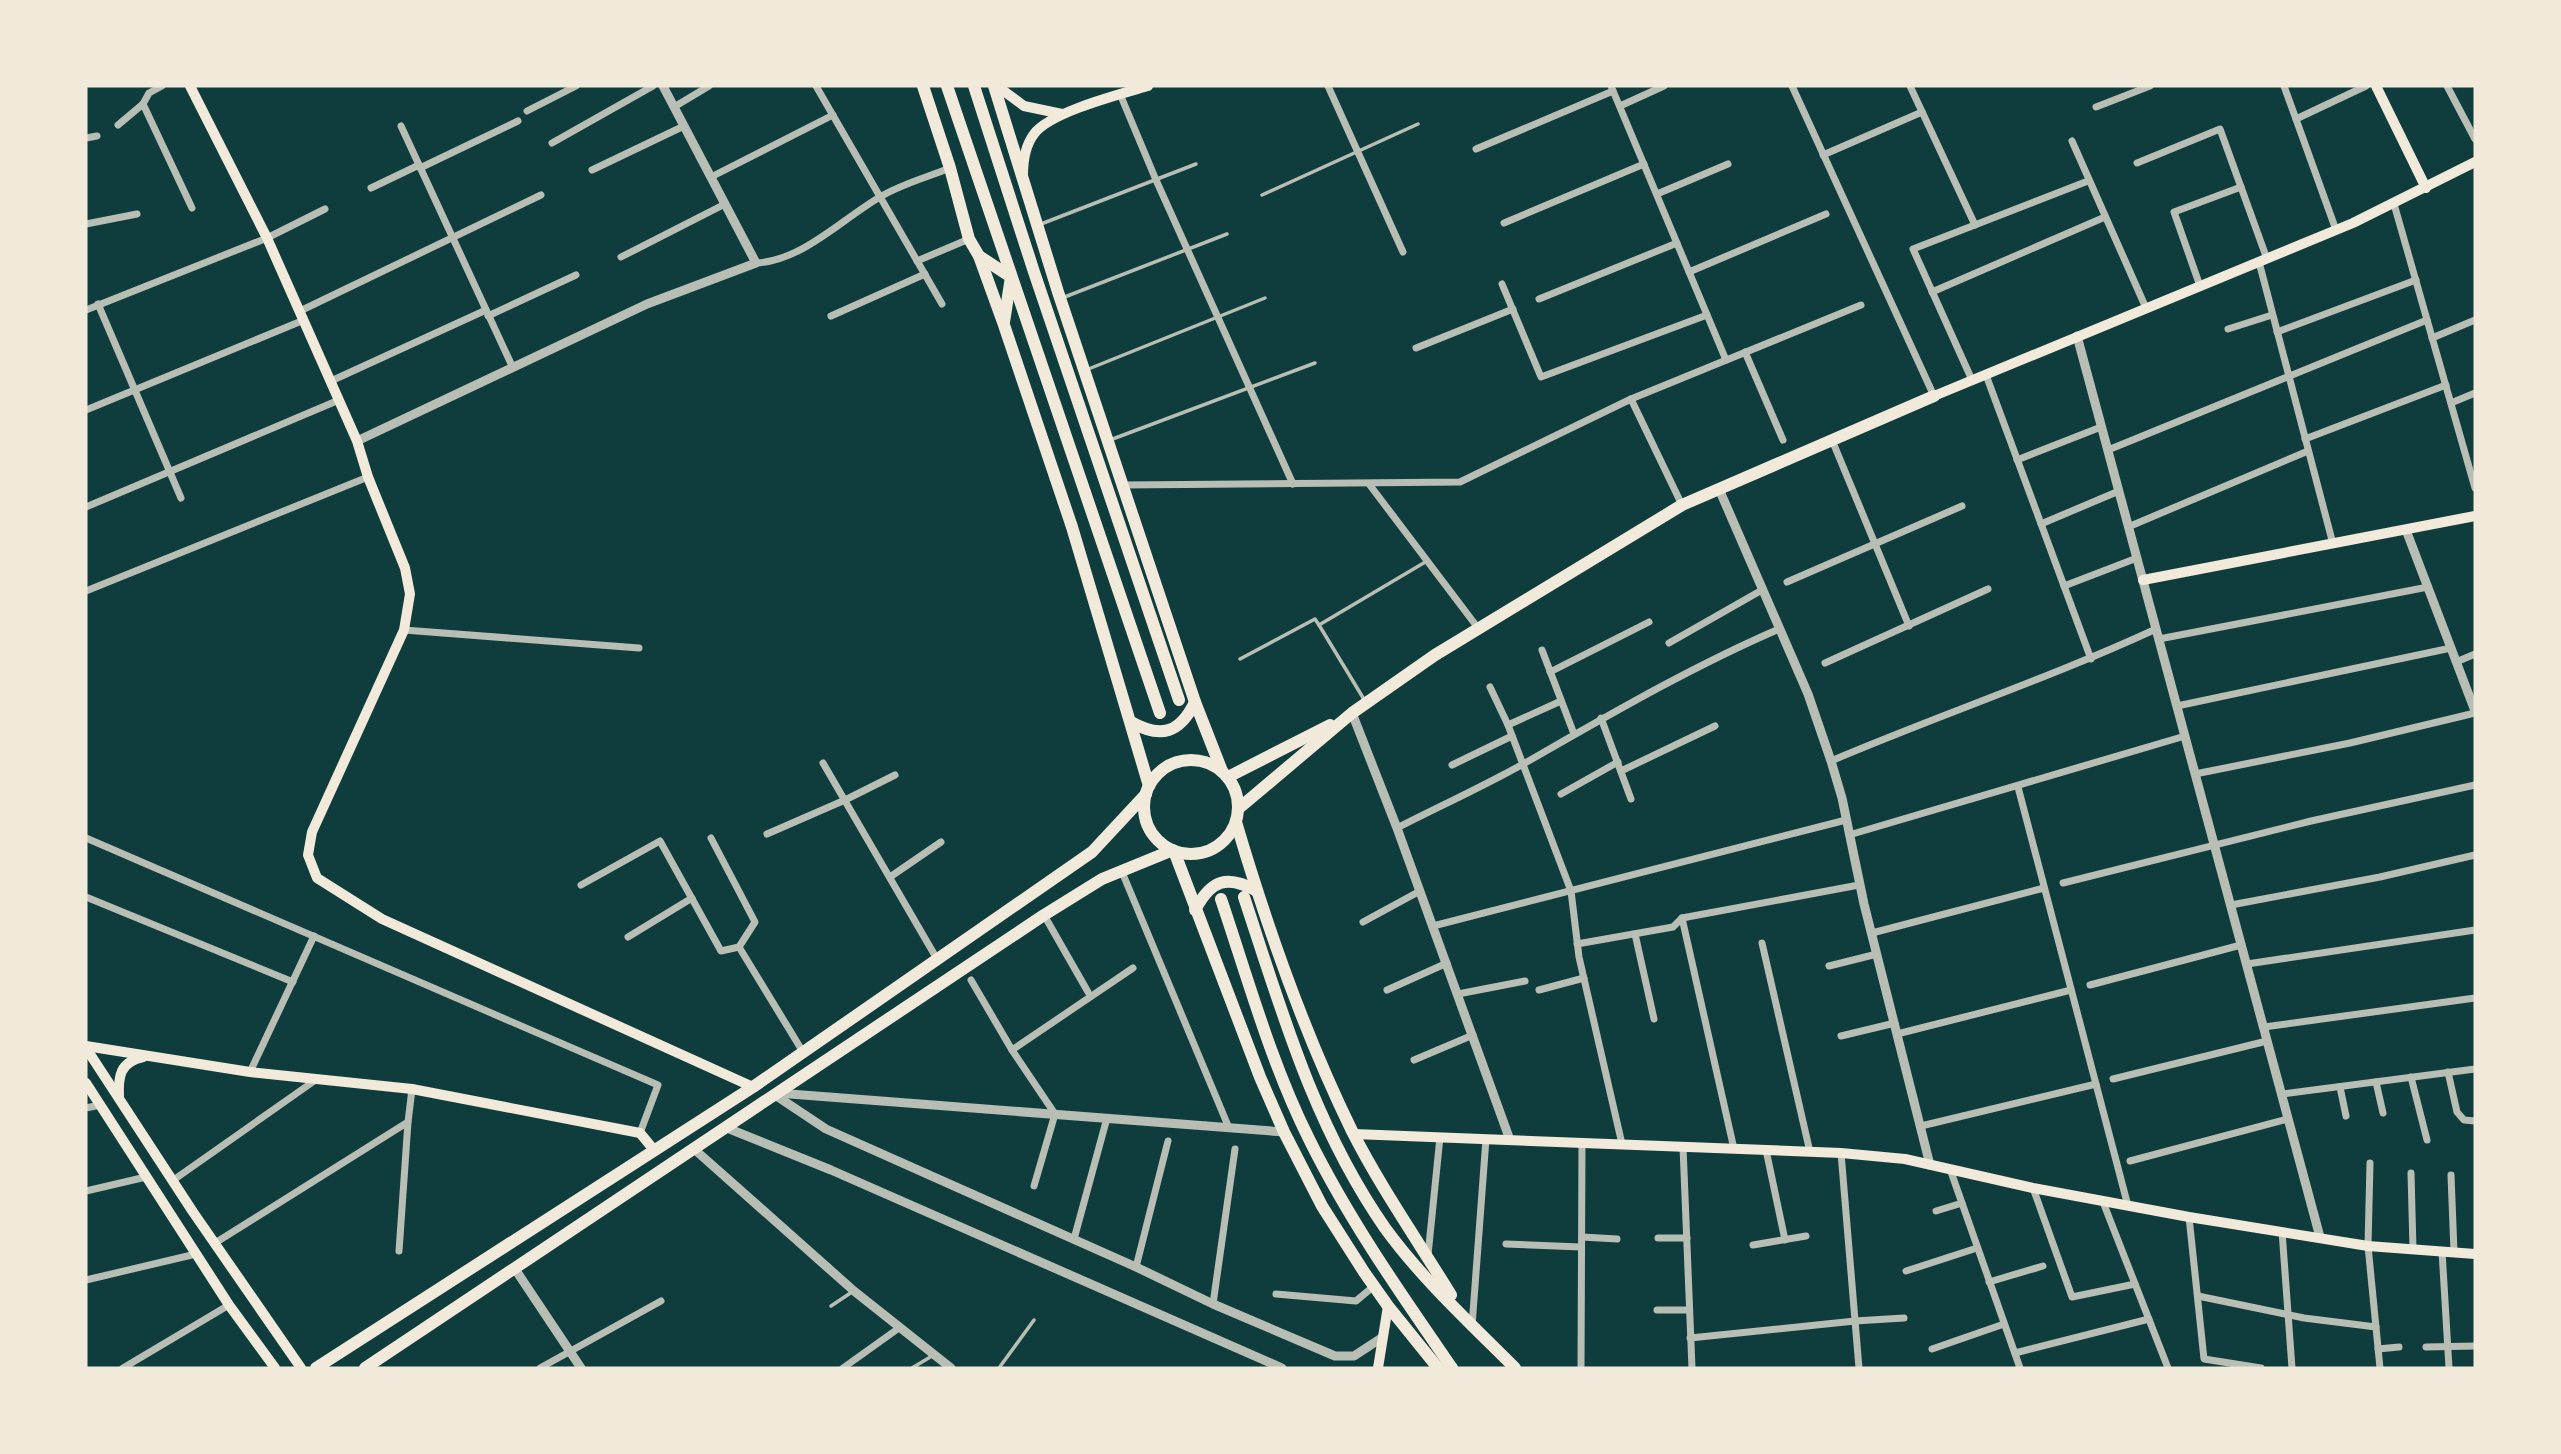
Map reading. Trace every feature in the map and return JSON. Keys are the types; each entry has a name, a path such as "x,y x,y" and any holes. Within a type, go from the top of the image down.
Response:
{"main road":[{"path":"190,86 267,238 340,400 405,568 410,594 404,630 312,832 308,855 317,878 382,919 753,1087"},
{"path":"923,86 950,168 969,239 979,256 1004,325 1072,527 1131,722 1147,790 1145,819 1161,844 1174,851 1189,854 1218,846 1229,836 1237,816 1366,703 1478,628 1682,505 1972,380 2336,230 2394,204 2475,162"},
{"path":"947,86 1160,713"},
{"path":"974,86 1179,701"},
{"path":"995,86 1024,106 1062,114"},
{"path":"995,86 1059,295 1195,702 1237,797 1237,816 1257,891 1323,1069 1354,1134 1469,1323"},
{"path":"1023,179 1025,153 1040,127 1062,114 1148,86"},
{"path":"2376,86 2426,188"},
{"path":"1034,272 1038,229"},
{"path":"979,256 1011,277"},
{"path":"1034,272 1059,295"},
{"path":"1004,325 1011,277"},
{"path":"2143,580 2475,516"},
{"path":"1131,722 1148,732 1168,731 1186,721 1195,702"},
{"path":"1225,774 1352,713"},
{"path":"316,1368 753,1087 1092,852 1166,767 1180,761 1195,760 1209,764 1225,774"},
{"path":"365,1368 1044,915 1102,879 1174,851"},
{"path":"1174,851 1284,1132 1322,1206 1374,1286 1438,1368"},
{"path":"1195,910 1204,893 1219,883 1240,881 1257,891"},
{"path":"1244,897 1298,1062 1321,1116 1385,1227 1419,1270 1515,1368"},
{"path":"1221,899 1279,1069 1307,1136 1379,1262 1452,1368"},
{"path":"86,1047 250,1072 412,1089 640,1133 654,1150"},
{"path":"86,1047 300,1368"},
{"path":"119,1100 118,1083 122,1070 130,1060 148,1056"},
{"path":"86,1083 229,1305 275,1368"},
{"path":"1354,1134 1841,1153 1905,1159 2033,1188 2189,1217 2368,1246 2475,1254"},
{"path":"196,1254 215,1243"},
{"path":"1378,1368 1388,1306"}],"street":[{"path":"118,125 143,104 149,93 162,86"},
{"path":"527,110 576,86"},
{"path":"552,143 653,86"},
{"path":"663,86 757,263"},
{"path":"674,107 709,86"},
{"path":"816,86 942,304"},
{"path":"1328,86 1404,252"},
{"path":"1620,106 1664,86"},
{"path":"1792,86 1934,396"},
{"path":"1910,86 1975,225"},
{"path":"2096,107 2150,86"},
{"path":"2284,86 2336,230"},
{"path":"2296,119 2366,86"},
{"path":"2447,86 2475,139"},
{"path":"1476,149 1612,88 1726,360"},
{"path":"1121,94 1156,180 1293,485"},
{"path":"143,104 192,208"},
{"path":"1823,155 1922,111"},
{"path":"711,177 833,115"},
{"path":"371,188 518,121"},
{"path":"592,170 684,126"},
{"path":"401,127 513,368"},
{"path":"2137,163 2220,129 2263,260 2272,314 2333,544"},
{"path":"86,138 97,136"},
{"path":"2072,141 2146,308"},
{"path":"1504,223 1644,164"},
{"path":"1657,194 1728,164"},
{"path":"357,441 647,304 757,263 774,262 838,228 880,196 950,168"},
{"path":"1972,380 1913,249 2088,181"},
{"path":"2200,286 2174,212 2241,187"},
{"path":"86,410 302,315 541,195"},
{"path":"621,257 725,204"},
{"path":"2394,204 2473,471 2475,488"},
{"path":"86,310 267,238 325,209"},
{"path":"86,224 137,214"},
{"path":"1689,272 1826,214"},
{"path":"1932,292 2105,217"},
{"path":"917,261 969,239"},
{"path":"1539,299 1677,243"},
{"path":"331,381 576,275"},
{"path":"831,316 925,275"},
{"path":"2277,332 2416,280"},
{"path":"1502,284 1541,377 1707,315"},
{"path":"98,304 181,498"},
{"path":"1123,485 1460,482 1631,399 1861,305"},
{"path":"1416,348 1513,309"},
{"path":"2228,329 2272,314"},
{"path":"2108,450 2427,320"},
{"path":"2432,338 2475,320"},
{"path":"2077,337 2320,1237"},
{"path":"1745,352 1783,440"},
{"path":"1986,375 2091,659"},
{"path":"2305,439 2446,385"},
{"path":"2451,403 2475,393"},
{"path":"1631,399 1682,505"},
{"path":"86,507 340,400"},
{"path":"2017,460 2101,427"},
{"path":"1832,440 1909,626"},
{"path":"2128,527 2308,452"},
{"path":"86,591 368,477"},
{"path":"1369,484 1478,628"},
{"path":"1719,489 1808,694 1831,761 1930,1165"},
{"path":"2041,524 2119,491"},
{"path":"1787,582 1962,506"},
{"path":"2195,774 2350,743 2475,712 2406,530"},
{"path":"2064,586 2137,558"},
{"path":"1831,761 1910,727 2157,634 2428,587"},
{"path":"1825,663 1988,589"},
{"path":"1669,643 1762,590"},
{"path":"1550,672 1649,622"},
{"path":"1397,828 1523,764 1601,718 1779,629"},
{"path":"404,630 639,648"},
{"path":"2177,706 2451,648"},
{"path":"1542,650 1574,734"},
{"path":"2456,662 2475,654"},
{"path":"1490,687 1508,725 1571,891 1577,944 1622,1144"},
{"path":"1508,725 1561,701"},
{"path":"1352,713 1447,963 1510,1140"},
{"path":"1601,718 1631,799"},
{"path":"1621,771 1715,726"},
{"path":"1452,765 1512,736"},
{"path":"1849,835 2185,736"},
{"path":"1561,794 1618,762"},
{"path":"823,763 937,959"},
{"path":"767,834 895,775"},
{"path":"2063,883 2311,821 2475,786"},
{"path":"2018,787 2128,1206"},
{"path":"1433,926 1846,820"},
{"path":"86,838 659,1085 640,1133"},
{"path":"581,885 660,841 721,951 739,947 755,922 711,838"},
{"path":"890,877 941,842"},
{"path":"2231,905 2380,877 2475,855"},
{"path":"1122,872 1229,1128"},
{"path":"1577,944 1673,927 1682,918 1860,885"},
{"path":"1872,933 2044,888"},
{"path":"1363,922 1420,891"},
{"path":"86,897 293,982"},
{"path":"628,937 692,898"},
{"path":"1044,915 1088,992"},
{"path":"1682,918 1734,1149"},
{"path":"2246,964 2475,930"},
{"path":"1634,934 1654,1019"},
{"path":"250,1072 314,936"},
{"path":"1762,943 1810,1152"},
{"path":"2090,985 2242,945"},
{"path":"739,947 803,1052"},
{"path":"1829,967 1877,954"},
{"path":"1387,990 1447,963"},
{"path":"1012,1050 1133,968"},
{"path":"1539,990 1584,978"},
{"path":"971,980 1012,1050 1055,1114"},
{"path":"1458,994 1525,981"},
{"path":"1897,1034 2071,990"},
{"path":"2264,1027 2475,998"},
{"path":"1841,1036 1895,1023"},
{"path":"1414,1060 1473,1035"},
{"path":"2113,1079 2267,1041"},
{"path":"2282,1094 2475,1069"},
{"path":"2448,1072 2456,1112 2460,1118 2475,1121"},
{"path":"2411,1077 2427,1140"},
{"path":"173,1181 318,1079"},
{"path":"2376,1082 2383,1113"},
{"path":"1921,1126 2096,1084"},
{"path":"2340,1087 2346,1116"},
{"path":"399,1251 412,1089"},
{"path":"776,1094 1284,1132"},
{"path":"776,1094 826,1129 1213,1304 1335,1356 1354,1356 1383,1337"},
{"path":"86,1108 100,1105"},
{"path":"1034,1186 1055,1114"},
{"path":"1074,1240 1107,1118"},
{"path":"2130,1161 2288,1119"},
{"path":"215,1243 408,1122"},
{"path":"727,1128 831,1170 1281,1368"},
{"path":"1428,1258 1440,1137"},
{"path":"1469,1323 1486,1139"},
{"path":"1136,1267 1168,1141"},
{"path":"1581,1368 1582,1143"},
{"path":"1683,1147 1692,1368"},
{"path":"694,1149 854,1291 951,1368"},
{"path":"1213,1304 1235,1149"},
{"path":"1766,1150 1785,1240"},
{"path":"1841,1153 1859,1368"},
{"path":"2370,1163 2368,1246 2380,1368"},
{"path":"1950,1169 2020,1368"},
{"path":"2411,1174 2413,1249"},
{"path":"2449,1368 2448,1251 2451,1175"},
{"path":"86,1191 146,1177"},
{"path":"2033,1188 2072,1297 2136,1284"},
{"path":"2103,1202 2168,1368"},
{"path":"1936,1210 1962,1203"},
{"path":"2189,1217 2204,1359 2261,1368"},
{"path":"2282,1231 2292,1368"},
{"path":"1753,1245 1806,1236"},
{"path":"1582,1237 1617,1239"},
{"path":"1658,1238 1686,1238"},
{"path":"1506,1244 1581,1247"},
{"path":"1906,1271 1978,1248"},
{"path":"86,1280 196,1254"},
{"path":"1989,1282 2043,1266"},
{"path":"515,1269 582,1368"},
{"path":"1276,1294 1356,1301 1374,1286"},
{"path":"2198,1296 2287,1314 2376,1327"},
{"path":"540,1368 661,1301"},
{"path":"123,1368 229,1305"},
{"path":"1657,1310 1689,1310"},
{"path":"1690,1338 1904,1318"},
{"path":"2015,1353 2149,1319"},
{"path":"1932,1349 2004,1324"},
{"path":"843,1368 898,1328"},
{"path":"2426,1347 2475,1346"},
{"path":"2378,1349 2399,1347"}],"lane":[{"path":"1262,195 1418,124"},
{"path":"1038,229 1196,163"},
{"path":"1059,295 1227,234"},
{"path":"1084,370 1265,298"},
{"path":"1108,440 1315,363"},
{"path":"1319,625 1427,561"},
{"path":"1240,659 1315,619 1366,703"},
{"path":"831,1306 854,1291"},
{"path":"999,1368 1034,1320"},
{"path":"912,1368 933,1355"}]}
